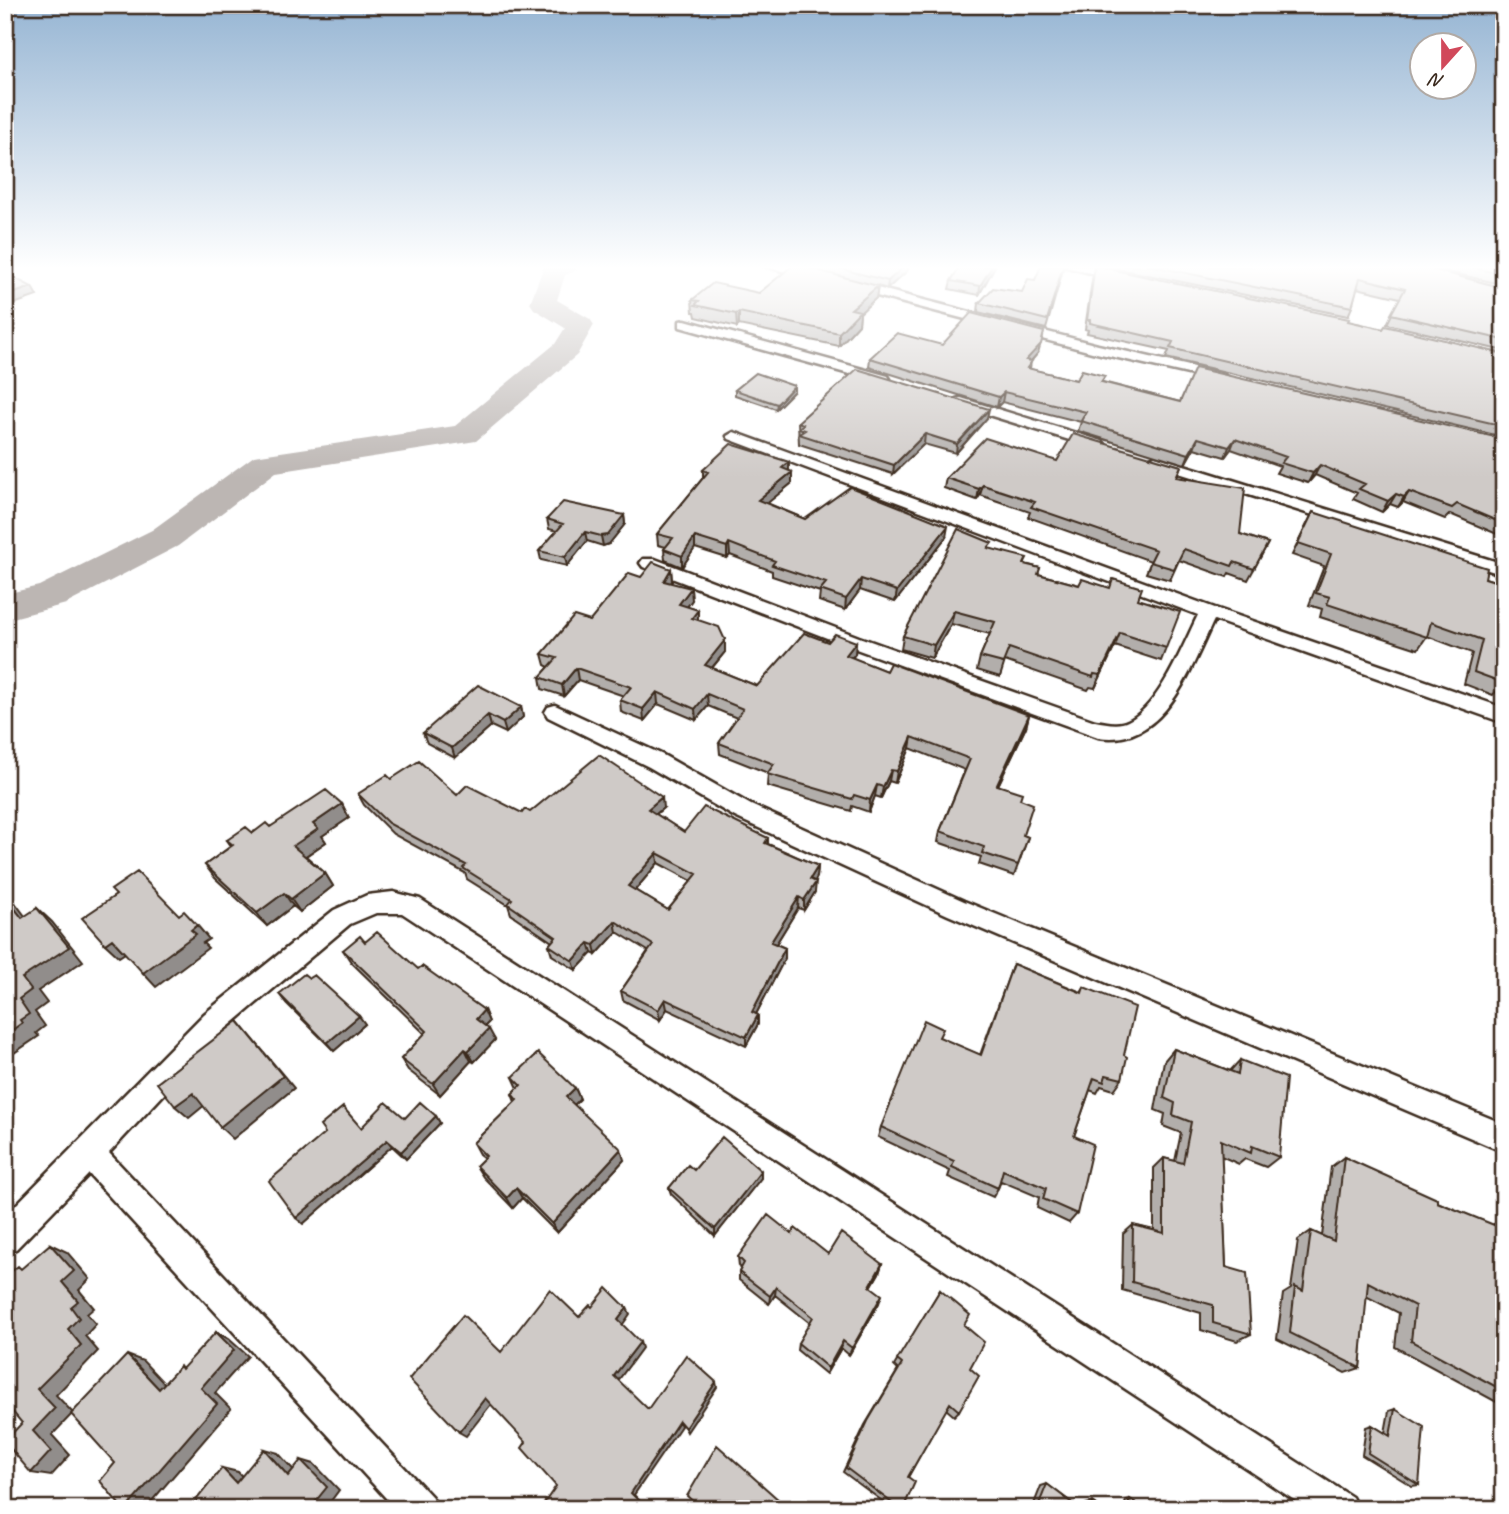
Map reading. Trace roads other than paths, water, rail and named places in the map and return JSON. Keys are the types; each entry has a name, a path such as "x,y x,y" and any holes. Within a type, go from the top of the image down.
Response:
{"street":[{"path":"733,337 899,384"},
{"path":"1049,337 1239,381"},
{"path":"951,399 1108,447"},
{"path":"734,436 1209,612 1504,716"},
{"path":"1134,455 1504,570"},
{"path":"649,563 852,641 1093,728 1109,731 1135,727 1146,720 1174,680 1209,612"},
{"path":"555,712 656,761 743,811 931,897 1504,1138"},
{"path":"5,1238 213,1023 342,917 360,906 380,901 397,901 412,906 1340,1509"},
{"path":"89,1153 420,1509"}],"waterway":[{"path":"5,607 52,595 165,538 266,463 465,434 567,349 574,337"}]}
